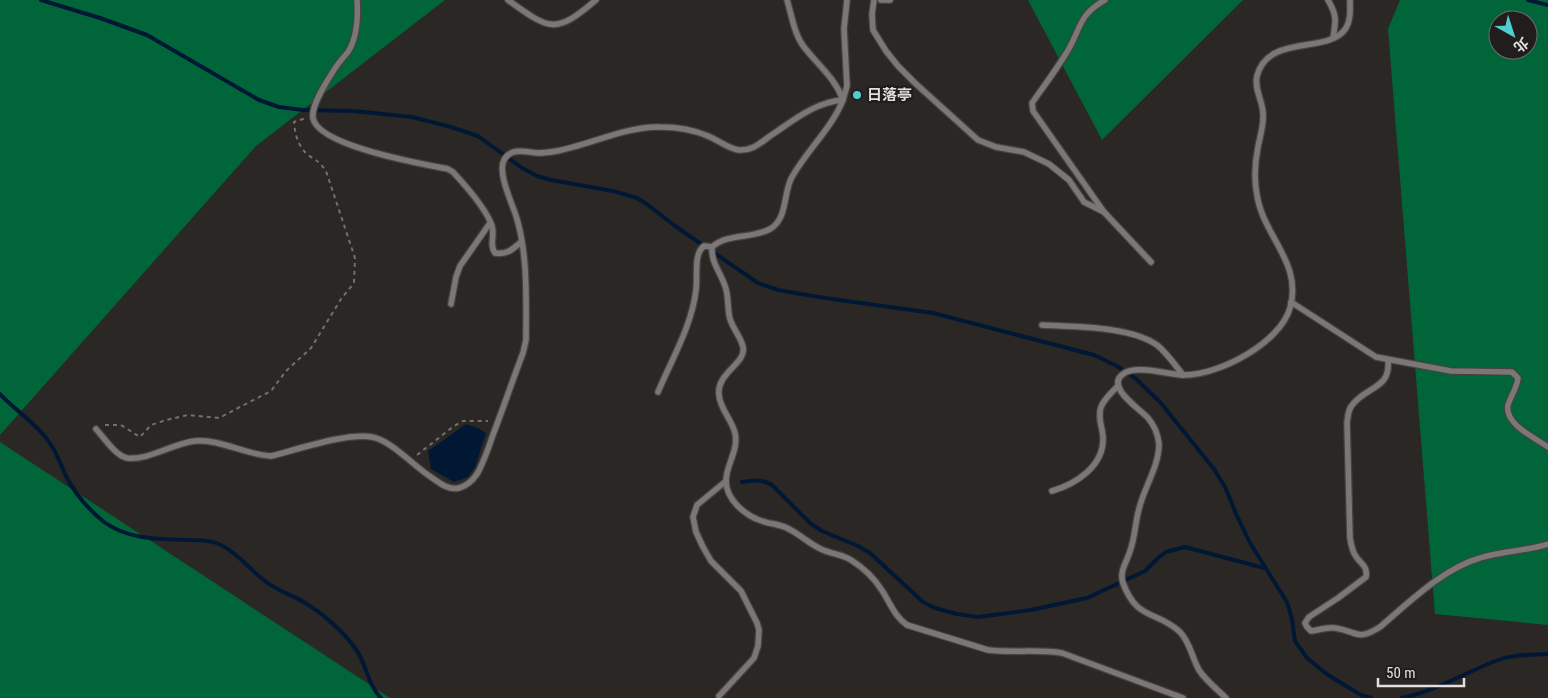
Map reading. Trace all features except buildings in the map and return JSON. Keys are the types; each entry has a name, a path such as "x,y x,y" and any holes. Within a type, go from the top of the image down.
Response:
{"lane":[{"path":"357,0 357,16 352,44 323,89 313,116 317,127 326,135 340,142 448,169 453,172 484,211 493,232 492,248 495,253 502,254 521,242"},
{"path":"508,0 534,19 550,26 569,21 596,0"},
{"path":"788,0 796,35 803,46 833,79 843,100"},
{"path":"658,392 690,318 694,303 699,252 704,246 712,247 725,239 762,232 774,225 780,216 792,177 839,111 847,86 844,29 847,0"},
{"path":"874,0 872,14 873,30 886,51 916,84 978,140 1024,152 1049,164 1069,180 1084,202 1104,212"},
{"path":"881,0 890,0"},
{"path":"1105,0 1083,17 1068,51 1032,104 1033,110 1104,212 1152,262"},
{"path":"1328,0 1334,10 1336,20 1333,38"},
{"path":"1226,698 1208,682 1182,634 1176,628 1138,609 1127,593 1122,580 1121,574 1132,545 1139,508 1155,464 1159,445 1158,435 1149,419 1123,395 1118,386 1119,378 1131,370 1183,375 1201,374 1214,370 1257,347 1273,335 1284,322 1291,302 1293,282 1291,270 1261,212 1256,195 1256,161 1264,115 1256,86 1257,75 1262,65 1277,52 1333,38 1345,29 1349,19 1350,0"},
{"path":"96,429 120,455 128,458 143,456 176,445 196,441 212,442 253,454 271,456 359,436 373,437 388,444 409,461 451,488 458,489 477,474 523,353 526,340 524,254 517,220 503,177 502,167 504,160 515,151 555,152 632,130 658,126 706,135 737,150 748,149 758,146 799,116 819,105 832,100 843,100"},
{"path":"451,304 460,266 490,223"},
{"path":"712,247 711,256 713,264 725,286 731,322 744,347 743,354 724,376 719,385 719,396 735,434 735,445 726,481 733,500 750,517 788,528 823,550 852,560 874,581 900,620 907,625 988,650 1002,652 1050,651 1062,653 1183,698"},
{"path":"1291,302 1376,357 1451,371 1512,372 1518,378 1518,384 1508,405 1508,411 1512,419 1525,432 1548,447"},
{"path":"1042,325 1116,330 1142,338 1157,346 1183,375"},
{"path":"1388,360 1387,377 1382,383 1352,404 1347,423 1350,538 1352,549 1367,570 1366,577 1309,617 1305,623 1306,627 1311,631 1335,628 1356,635 1370,634 1440,579 1465,563 1548,544"},
{"path":"1052,491 1080,478 1095,464 1102,452 1101,407 1118,386"},
{"path":"719,696 754,658 758,646 759,630 758,622 741,591 711,561 696,532 693,517 697,505 726,481"}],"path":[{"path":"96,429 105,425 121,426 140,437 151,425 166,420 188,415 219,418 270,391 286,371 311,348 341,299 354,283 355,258 326,171 318,160 308,154 295,137 294,122 313,116"},
{"path":"409,461 463,421 498,421"}],"green space":[{"path":"0,0 445,0 256,146 0,435"},
{"path":"1028,0 1243,0 1102,140"},
{"path":"1400,0 1548,0 1548,625 1435,614 1388,29"},
{"path":"0,442 390,698 0,698"}],"water":[{"path":"466,424 486,433 475,467 468,477 454,482 431,469 428,451"}],"waterway":[{"path":"41,0 147,35 259,100 279,107 303,110 354,111 412,117 478,136 522,168 537,176 613,191 637,198 758,283 778,290 933,313 1094,355 1117,366 1135,378 1160,402 1214,469 1225,487 1250,543 1287,602 1295,641 1307,658 1328,675 1361,695 1371,698"},
{"path":"1528,0 1548,5"},
{"path":"0,394 44,435 54,450 73,489 104,522 114,528 134,535 155,539 205,541 217,543 227,548 269,584 309,605 338,628 359,654 373,687 381,698"},
{"path":"742,482 757,480 772,485 810,523 822,531 870,553 923,602 935,608 957,614 978,617 1031,610 1087,598 1145,571 1166,552 1185,547 1264,568"},
{"path":"1402,698 1427,691 1504,658 1548,654"}],"place":[{"name":"日落亭","path":"857,95"}]}
